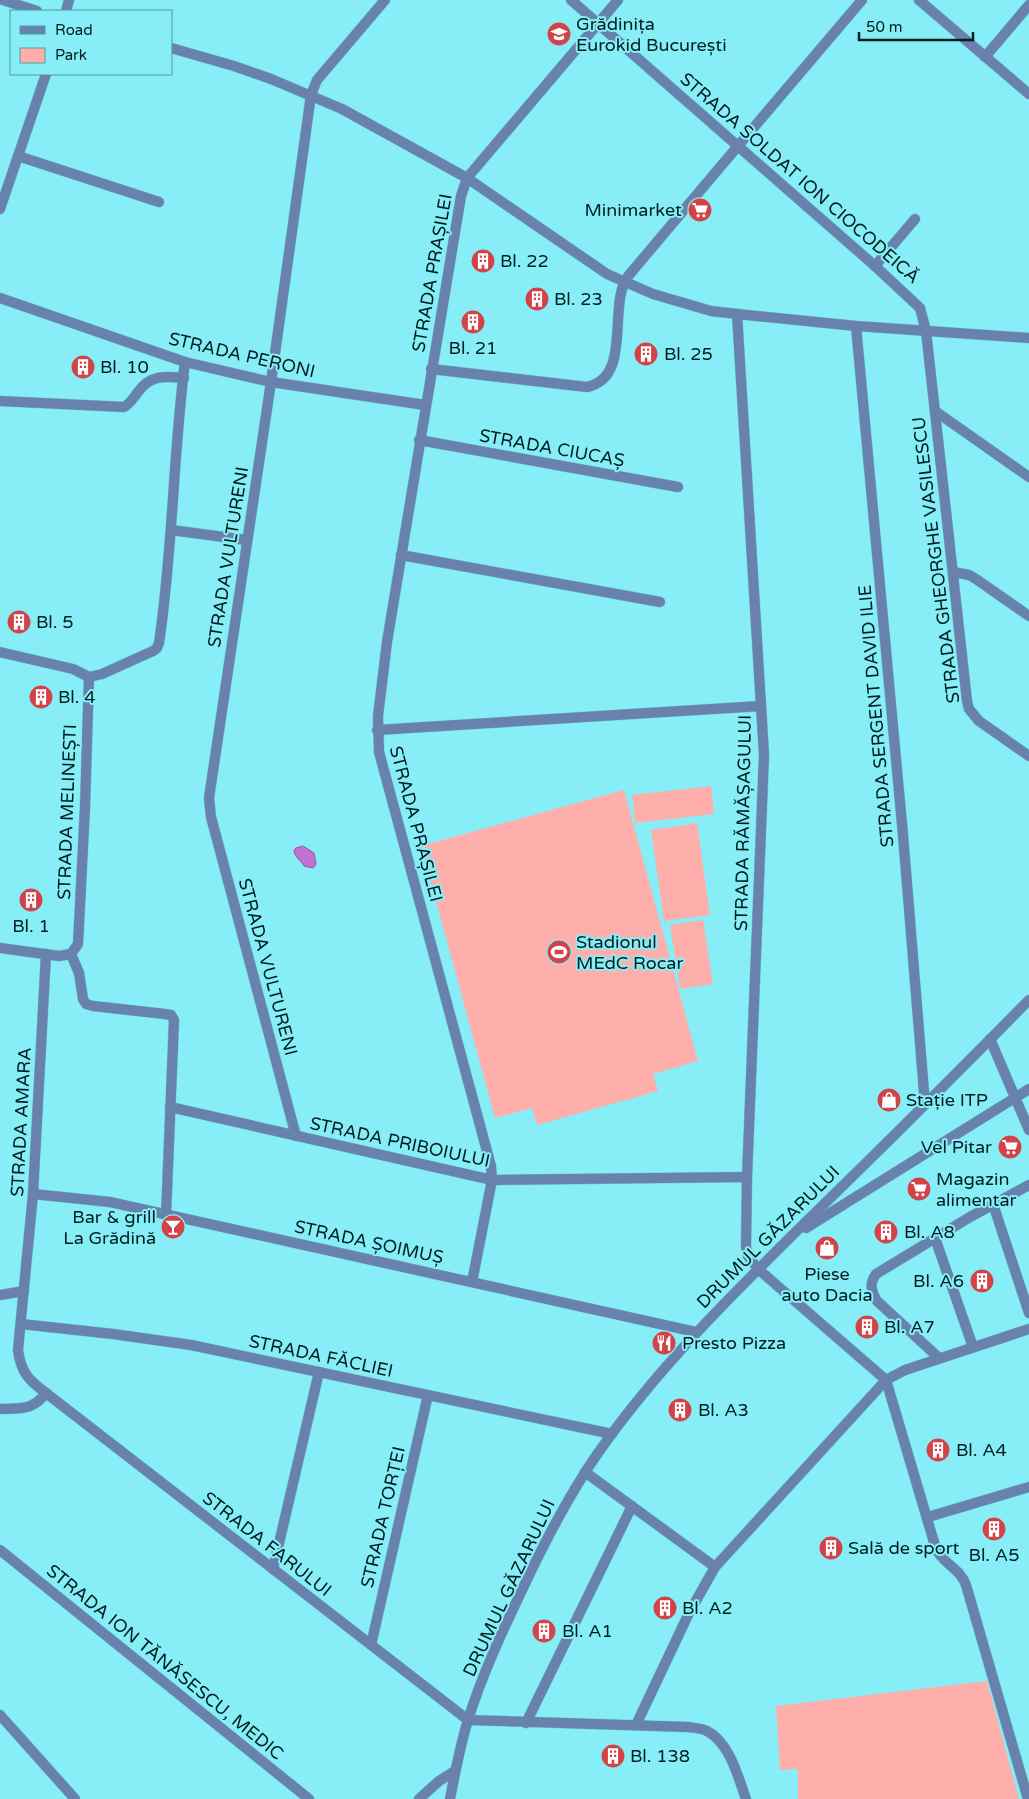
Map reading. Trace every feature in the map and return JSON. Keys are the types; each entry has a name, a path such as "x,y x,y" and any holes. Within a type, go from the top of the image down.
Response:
{"street":[{"path":"3,0 34,10"},
{"name":"STRADA VULTURENI","path":"296,1136 208,798 271,382 311,95 317,80 385,0"},
{"name":"STRADA SOLDAT ION CIOCODEICĂ","path":"571,0 875,266 920,308 926,331"},
{"name":"STRADA PRAȘILEI","path":"472,1282 492,1180 489,1154 382,762 378,746 378,716 387,642 419,440 461,196 467,178 618,0"},
{"path":"623,282 862,0"},
{"path":"919,0 1029,94"},
{"path":"985,57 1029,5"},
{"path":"172,48 234,66 311,95 351,114 467,178 595,266 623,282 684,304 711,311 856,326 1029,338"},
{"path":"0,209 46,75"},
{"path":"18,156 159,202"},
{"path":"875,266 915,219"},
{"name":"STRADA PRAȘILEI","path":"431,368 588,387 596,385 608,375 612,367 623,282"},
{"name":"STRADA PERONI","path":"0,298 185,362 271,382 425,405"},
{"name":"STRADA RĂMĂȘAGULUI","path":"737,314 764,755 747,1177 746,1246 748,1256 758,1269"},
{"name":"STRADA SERGENT DAVID ILIE","path":"856,326 903,835 925,1104"},
{"name":"STRADA GHEORGHE VASILESCU","path":"926,331 969,709 979,721 1029,756"},
{"path":"0,652 73,669 89,677 102,674 153,652 157,648 164,606 176,446 185,362"},
{"path":"0,401 124,407 147,382 154,378 161,376 184,378"},
{"path":"935,411 1029,477"},
{"name":"STRADA CIUCAȘ","path":"419,440 678,487"},
{"path":"171,530 246,540"},
{"path":"401,555 660,602"},
{"path":"953,572 962,573 976,579 1029,616"},
{"name":"STRADA MELINEȘTI","path":"72,954 78,944 89,677"},
{"path":"377,730 761,706"},
{"path":"0,948 59,956 72,954 79,973 82,999 86,1004 171,1015 174,1020 166,1214"},
{"name":"STRADA AMARA","path":"24,1291 34,1194 46,954"},
{"name":"DRUMUL GĂZARULUI","path":"450,1799 468,1720 502,1630 548,1537 585,1472 612,1434 696,1332 1029,1000"},
{"path":"990,1039 1029,1130"},
{"path":"790,1238 1029,1089"},
{"name":"STRADA PRIBOIULUI","path":"170,1107 492,1180 747,1177"},
{"path":"939,1358 877,1301 871,1287 872,1281 876,1274 993,1204 1029,1185"},
{"name":"STRADA ȘOIMUȘ","path":"34,1194 110,1202 696,1332"},
{"path":"993,1204 1029,1313"},
{"path":"935,1238 973,1347"},
{"path":"758,1269 886,1380 936,1549 940,1556 960,1574 966,1584 1028,1799"},
{"path":"0,1295 24,1291"},
{"name":"STRADA FARULUI","path":"24,1291 18,1350 22,1369 33,1383 468,1720"},
{"name":"STRADA FĂCLIEI","path":"21,1324 191,1345 612,1434"},
{"path":"636,1725 689,1613 715,1567 886,1380 905,1370 1029,1329"},
{"path":"273,1569 319,1372"},
{"path":"0,1409 26,1408 37,1403 46,1393"},
{"name":"STRADA TORȚEI","path":"371,1645 428,1395"},
{"path":"585,1472 715,1567"},
{"path":"928,1517 1029,1487"},
{"path":"526,1723 632,1506"},
{"name":"STRADA ION TĂNĂSESCU, MEDIC","path":"0,1550 309,1799"},
{"path":"0,1715 75,1799"},
{"path":"468,1720 688,1727 705,1730 718,1739 723,1746 730,1758 746,1799"},
{"path":"420,1799 439,1781 455,1771"}],"green space":[{"path":"711,786 714,814 635,823 632,795"},
{"name":"Stadionul MEdC Rocar","path":"624,790 698,1061 653,1074 658,1091 537,1125 532,1108 495,1118 421,846"},
{"path":"697,823 710,915 664,921 651,830"},
{"path":"703,920 713,984 680,989 670,925"},
{"path":"987,1681 1019,1799 798,1799 798,1769 780,1770 776,1706"}],"shaded area":[{"path":"303,846 314,853 316,864 313,868 304,866 295,855 294,850"}],"place":[{"name":"Grădinița Eurokid București","path":"559,34"},
{"name":"Minimarket","path":"700,210"},
{"name":"Bl. 22","path":"483,261"},
{"name":"Bl. 23","path":"537,299"},
{"name":"Bl. 21","path":"473,322"},
{"name":"Bl. 25","path":"646,354"},
{"name":"Bl. 10","path":"83,367"},
{"name":"Bl. 5","path":"19,622"},
{"name":"Bl. 4","path":"41,697"},
{"name":"Bl. 1","path":"31,900"},
{"name":"Stadionul MEdC Rocar","path":"559,952"},
{"name":"Stație ITP","path":"889,1100"},
{"name":"Vel Pitar","path":"1010,1147"},
{"name":"Magazin alimentar","path":"919,1189"},
{"name":"Bar & grill La Grădină","path":"173,1227"},
{"name":"Bl. A8","path":"886,1232"},
{"name":"Piese auto Dacia","path":"827,1248"},
{"name":"Bl. A6","path":"982,1281"},
{"name":"Bl. A7","path":"867,1327"},
{"name":"Presto Pizza","path":"664,1343"},
{"name":"Bl. A3","path":"680,1410"},
{"name":"Bl. A4","path":"938,1450"},
{"name":"Bl. A5","path":"994,1529"},
{"name":"Sală de sport","path":"831,1548"},
{"name":"Bl. A2","path":"665,1608"},
{"name":"Bl. A1","path":"544,1631"},
{"name":"Bl. 138","path":"613,1756"}]}
